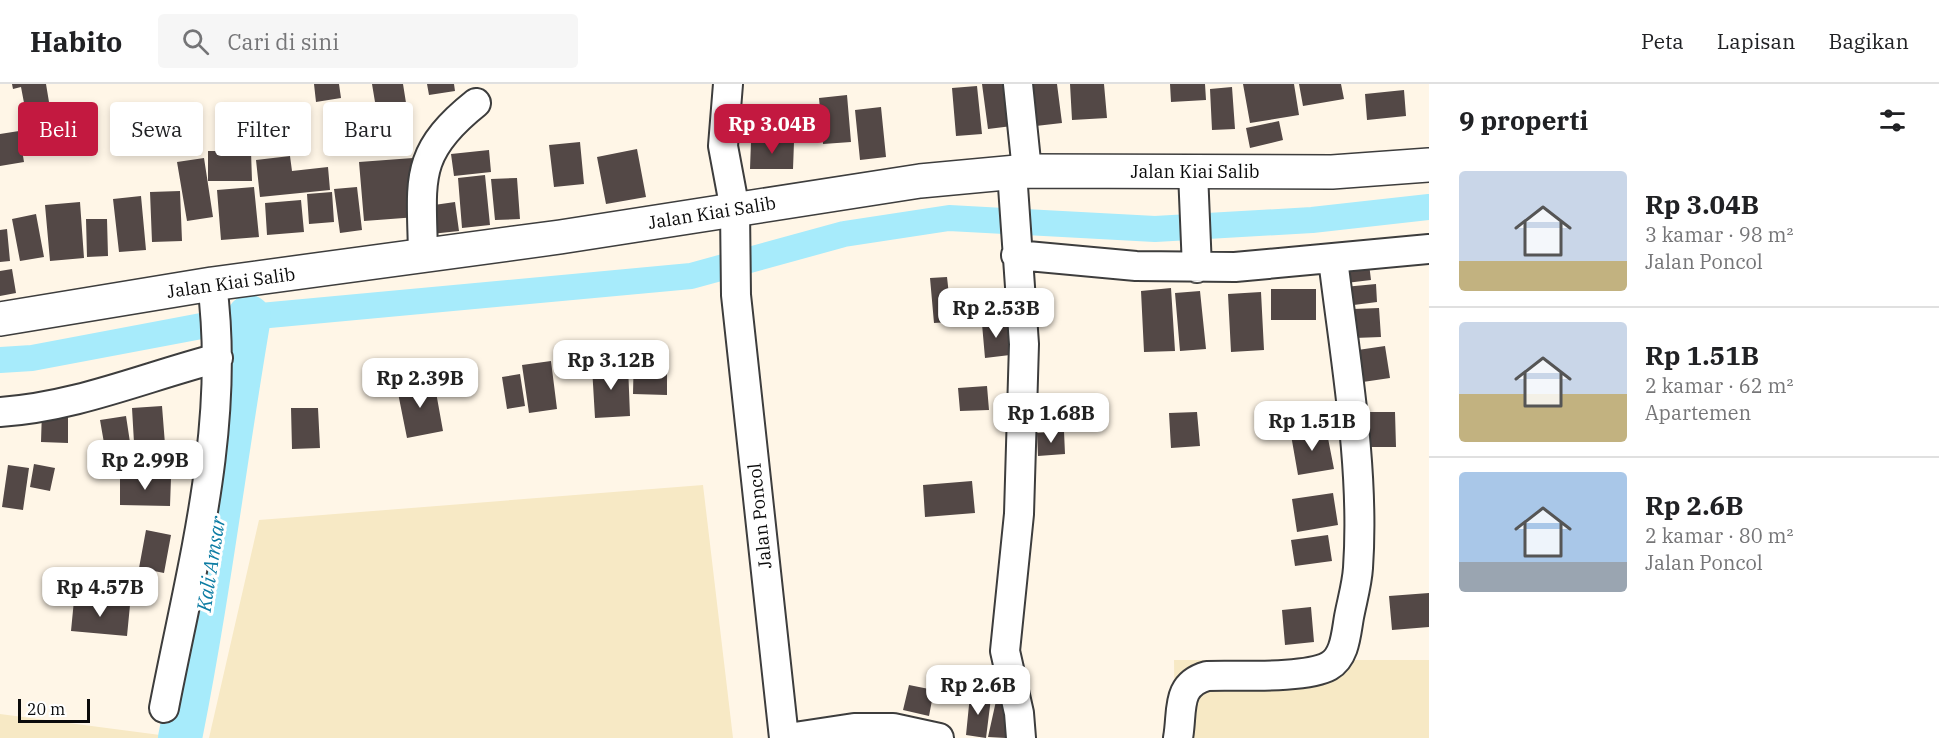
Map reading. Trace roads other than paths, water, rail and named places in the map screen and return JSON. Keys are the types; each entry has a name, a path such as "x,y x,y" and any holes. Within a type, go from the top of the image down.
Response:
{"street":[{"path":"728,84 723,146 735,210"},
{"path":"1018,84 1015,248 1024,344 1019,514 1005,651 1019,713 1021,738"},
{"path":"423,256 423,173 429,153 446,130 476,103"},
{"name":"Jalan Kiai Salib","path":"0,318 214,296 423,256 735,210 862,188 1017,180 1192,181 1429,165"},
{"path":"1192,181 1196,257"},
{"name":"Jalan Poncol","path":"735,210 736,295 796,736"},
{"path":"1015,248 1136,266 1196,257 1333,259 1429,249"},
{"path":"1178,738 1183,694 1195,679 1207,676 1302,673 1318,670 1337,659 1344,645 1358,570 1359,516 1356,460 1333,259"},
{"path":"164,708 214,444 218,354 214,296"},
{"path":"0,412 52,407 86,399 218,354"},
{"path":"796,736 854,728 892,728 939,738"}],"waterway":[{"path":"0,360 32,358 249,317 691,276 844,234 949,218 1155,229 1312,220 1429,207"},
{"name":"Kali Amsar","path":"180,738 249,317"}]}
